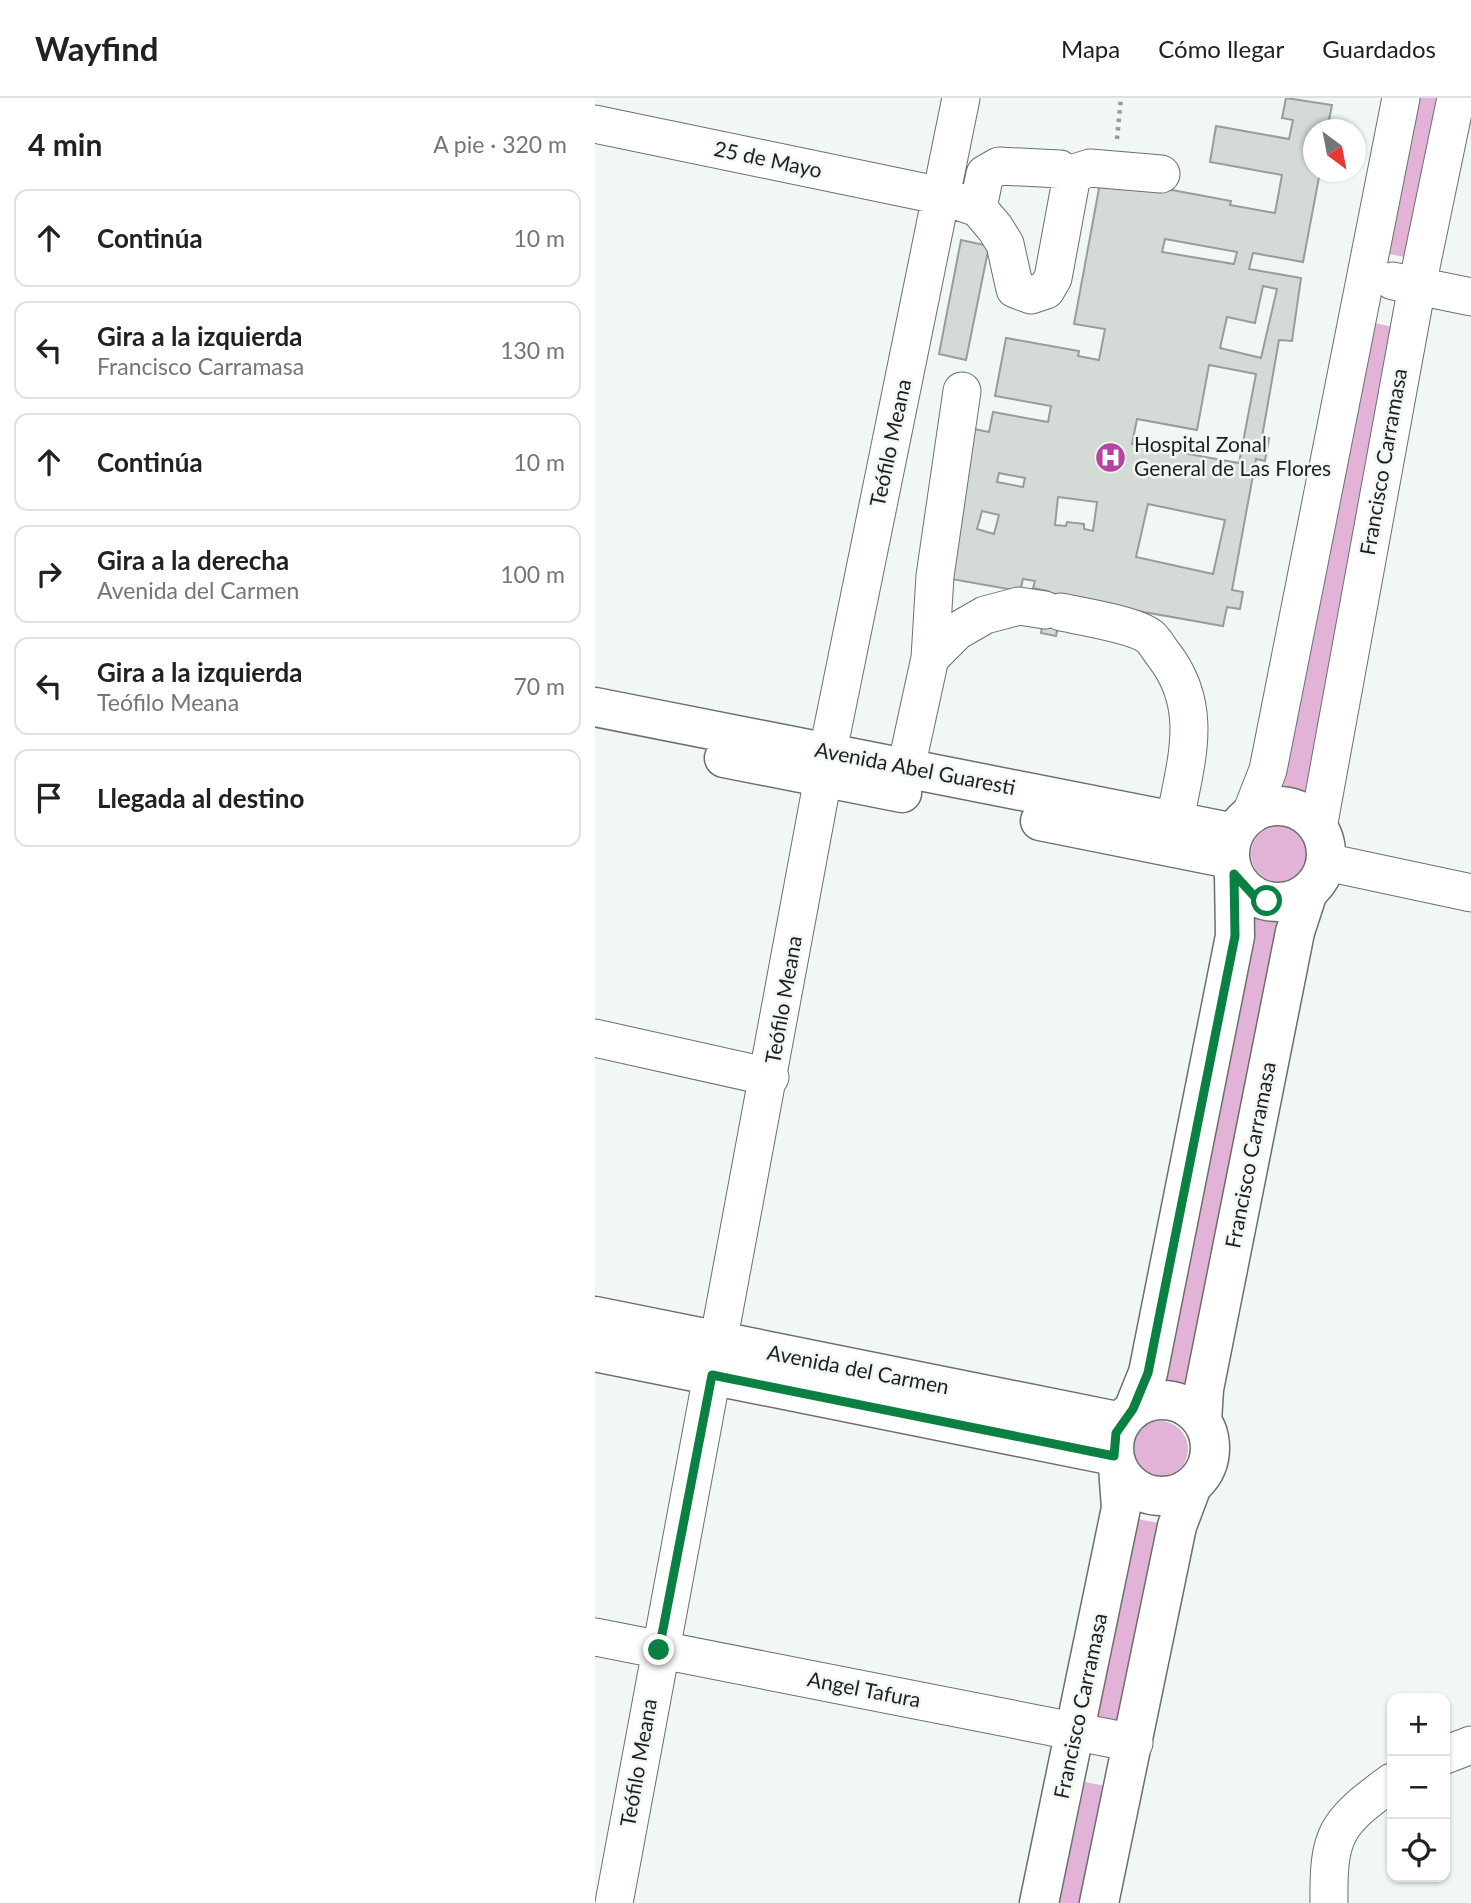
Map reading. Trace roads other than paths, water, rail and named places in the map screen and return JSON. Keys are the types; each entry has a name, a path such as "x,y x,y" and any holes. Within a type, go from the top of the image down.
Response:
{"main road":[{"name":"Avenida Abel Guaresti","path":"595,707 826,764 1237,845"},
{"name":"Avenida Abel Guaresti","path":"595,732 826,764 906,768 1175,820 1237,845"},
{"path":"1264,808 1294,809 1318,861 1296,899 1267,901 1254,896 1237,845 1264,808"},
{"name":"Francisco Carramasa","path":"1039,1903 1077,1732 1121,1508 1122,1439 1148,1373 1235,936 1237,845"},
{"name":"Francisco Carramasa","path":"1202,1421 1204,1390 1295,932 1318,861"},
{"name":"Avenida del Carmen","path":"595,1316 716,1359"},
{"name":"Avenida del Carmen","path":"595,1352 716,1359 1122,1439"},
{"path":"1098,1903 1134,1743 1177,1526 1192,1486 1205,1469 1210,1448 1202,1421 1192,1410 1178,1402 1147,1402 1122,1439 1126,1480 1150,1495 1172,1494 1192,1486"}],"street":[{"name":"Teófilo Meana","path":"614,1903 659,1650 770,1077 826,764 961,98"},
{"name":"Francisco Carramasa","path":"1237,845 1268,770 1401,98"},
{"name":"Francisco Carramasa","path":"1318,861 1417,286 1456,98"},
{"name":"25 de Mayo","path":"595,124 942,196 978,208"},
{"path":"999,166 1060,169 1068,175 1070,186 1053,278 1046,289 1031,295 1016,289 1005,244 978,208 985,174 999,166"},
{"path":"1068,175 1090,168 1161,174"},
{"path":"1366,275 1471,297"},
{"path":"906,768 930,658 935,576 962,391"},
{"path":"930,658 957,631 985,615 1019,606 1096,619 1149,636 1172,665 1188,701 1191,737 1175,820"},
{"path":"1318,861 1471,892"},
{"path":"595,1038 770,1077"},
{"name":"Angel Tafura","path":"595,1637 1134,1743"},
{"path":"1450,1753 1471,1745"},
{"path":"1329,1903 1329,1856 1338,1829 1362,1804 1387,1786"}],"place":[{"name":"Hospital Zonal General de Las Flores","path":"1111,457"}]}
